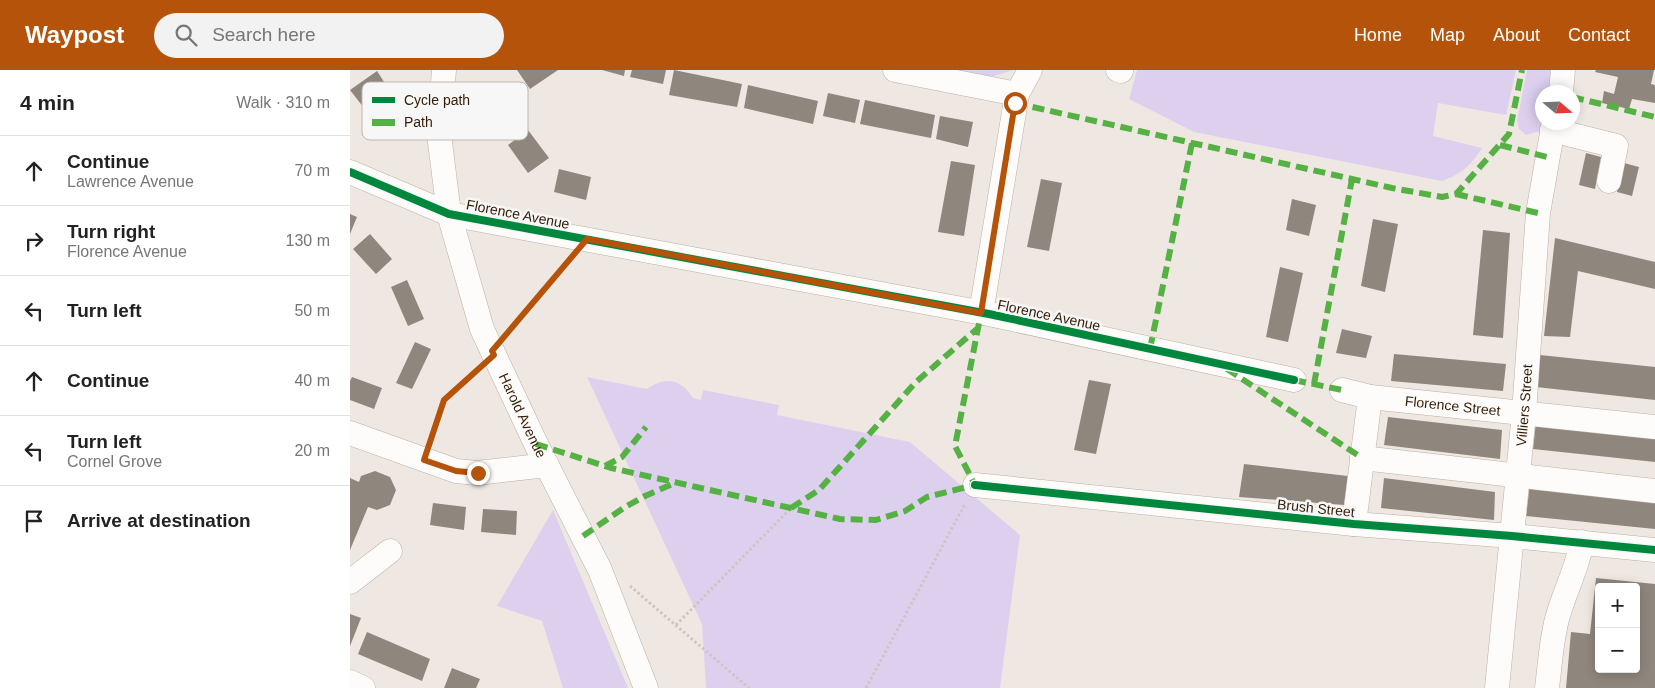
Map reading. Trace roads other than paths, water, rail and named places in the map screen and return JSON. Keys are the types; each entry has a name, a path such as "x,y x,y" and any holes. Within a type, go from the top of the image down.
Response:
{"street":[{"path":"895,70 1017,94"},
{"path":"981,313 1017,94 1030,70"},
{"path":"1562,85 1563,70"},
{"name":"Villiers Street","path":"1497,688 1524,413 1538,213 1552,130"},
{"path":"1566,130 1616,146 1609,181"},
{"name":"Harold Avenue","path":"441,140 449,214 482,329 600,570 646,688"},
{"name":"Florence Avenue","path":"350,172 449,214 981,313 1294,380"},
{"name":"Florence Street","path":"1342,390 1370,396 1655,427"},
{"path":"1354,524 1370,396"},
{"path":"350,433 456,471 478,473 547,465"},
{"path":"1362,458 1655,491"},
{"name":"Brush Street","path":"975,485 1354,524 1582,542 1655,550"},
{"path":"1547,688 1552,640 1582,542"},
{"path":"350,582 390,551"},
{"path":"350,682 363,688"}]}
